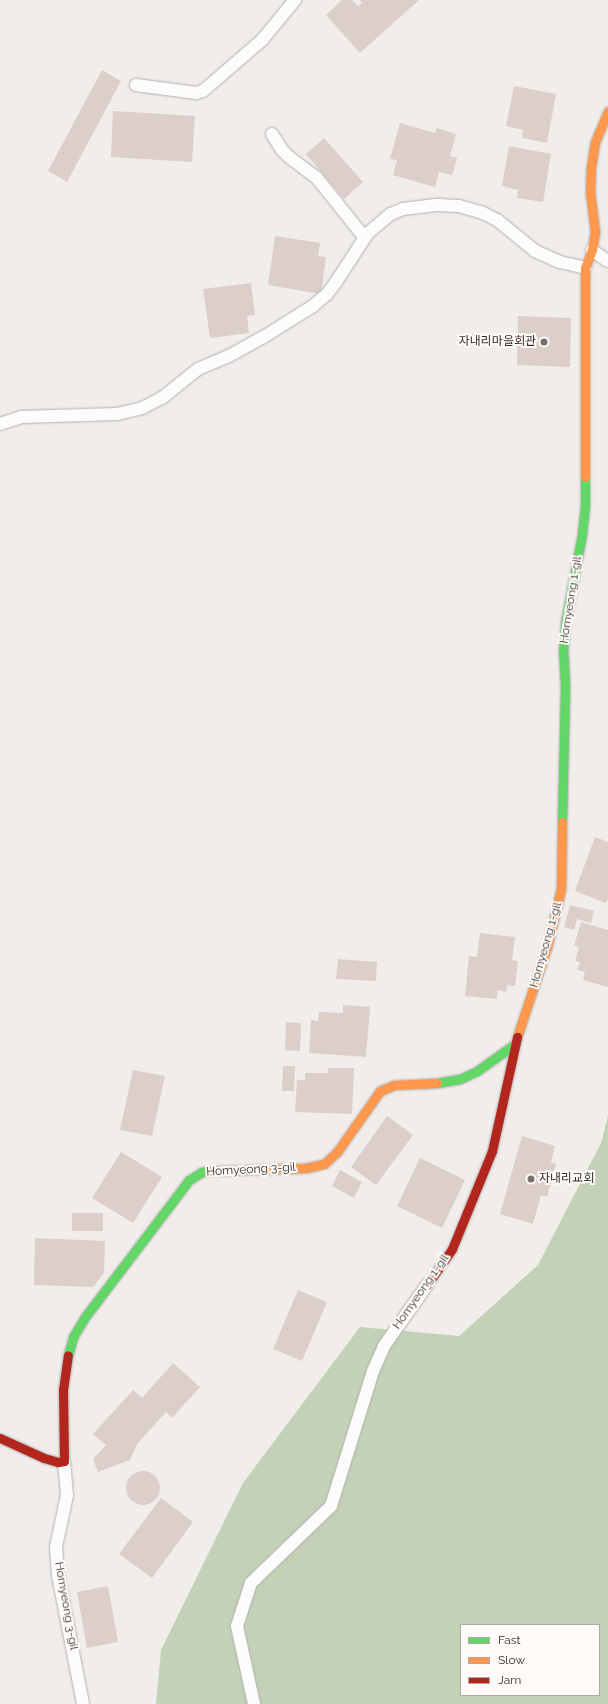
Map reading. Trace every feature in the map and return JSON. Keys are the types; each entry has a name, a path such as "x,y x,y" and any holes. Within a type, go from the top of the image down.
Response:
{"street":[{"name":"Homyeong 1-gil","path":"427,1285 444,1262 462,1228 492,1151 515,1044 546,953 561,889 564,793 563,651 566,620 582,534 585,507 585,268 592,250 595,232 590,194 592,155 599,130 608,112"},
{"name":"Homyeong 3-gil","path":"64,1461 63,1390 66,1361 73,1337 82,1322 189,1180 202,1172 217,1170 306,1168 324,1164 338,1152 380,1091 394,1085 442,1083 460,1079 477,1071 515,1044"},
{"path":"0,1438 44,1458 58,1462 64,1461"}],"lane":[{"path":"136,85 196,93 204,91 262,40 295,0"},
{"path":"272,134 286,154 316,177 364,237"},
{"path":"0,424 21,417 118,414 142,408 162,398 198,370 229,356 262,338 328,294 364,237 377,224 403,209 438,204 459,206 483,213 497,220 535,251 560,262 585,268"},
{"path":"592,250 608,261"},
{"name":"Homyeong 1-gil","path":"254,1704 237,1626 251,1583 331,1506 373,1371 384,1346 427,1285"},
{"name":"Homyeong 3-gil","path":"64,1461 67,1495 56,1547 58,1568 84,1704"}],"green space":[{"path":"608,1116 608,1704 156,1704 161,1650 243,1483 360,1327 459,1336 538,1265 601,1143"}],"building":[{"path":"342,0 352,0 358,6 362,3 360,0 419,0 360,53 326,15"},
{"path":"102,70 121,81 67,182 48,171"},
{"path":"514,86 556,94 547,143 522,138 523,130 506,126"},
{"path":"113,111 195,116 192,162 111,157"},
{"path":"400,123 435,133 437,128 456,134 450,156 457,158 452,175 439,172 435,187 393,175 397,160 390,159"},
{"path":"324,138 363,182 344,199 306,154"},
{"path":"509,146 551,154 543,202 517,198 518,190 502,186"},
{"path":"275,236 320,243 318,256 326,257 321,294 268,285"},
{"path":"251,283 255,315 247,316 249,333 210,338 203,289"},
{"name":"자내리마을회관","path":"518,316 571,318 570,367 517,365"},
{"path":"595,837 608,842 608,899 606,903 575,891"},
{"path":"570,905 594,911 591,923 577,919 574,930 564,927"},
{"path":"581,922 608,930 608,987 583,980 585,972 577,970 580,962 575,961 579,947 574,946"},
{"path":"480,933 515,937 512,960 518,961 515,986 507,985 506,992 498,990 497,999 465,996 469,956 477,957"},
{"path":"338,959 377,962 376,981 336,979"},
{"path":"343,1005 370,1007 366,1057 309,1053 311,1020 318,1021 319,1012 343,1013"},
{"path":"286,1022 301,1023 300,1051 285,1050"},
{"path":"283,1066 295,1066 294,1091 282,1091"},
{"path":"328,1068 354,1068 352,1114 295,1112 297,1080 305,1080 305,1073 328,1073"},
{"path":"133,1070 165,1076 152,1136 120,1130"},
{"path":"387,1116 413,1135 376,1185 351,1167"},
{"name":"자내리교회","path":"522,1136 555,1146 551,1162 556,1164 547,1197 541,1195 533,1224 500,1214"},
{"path":"121,1152 162,1177 133,1223 92,1198"},
{"path":"420,1158 465,1180 442,1228 397,1206"},
{"path":"340,1170 362,1182 354,1198 332,1186"},
{"path":"72,1213 103,1213 103,1231 72,1231"},
{"path":"35,1238 105,1241 104,1273 93,1287 34,1285"},
{"path":"298,1290 327,1302 302,1361 273,1349"},
{"path":"173,1363 200,1387 172,1418 166,1412 137,1444 130,1460 98,1472 93,1459 106,1445 93,1434 133,1390 142,1398"},
{"path":"146,1471 155,1476 159,1481 159,1495 155,1500 150,1504 140,1505 136,1504 127,1495 126,1485 127,1481 136,1472"},
{"path":"161,1498 193,1522 152,1578 119,1554"},
{"path":"108,1586 118,1642 87,1648 77,1592"}],"traffic: fast":[{"path":"562,822 565,685 563,651 566,619 582,534 585,507 585,477"},
{"path":"437,1083 460,1079 477,1071 515,1044"},
{"path":"68,1355 73,1337 85,1317 189,1180 202,1172 209,1171"}],"traffic: slow":[{"path":"585,477 585,268 592,250 595,232 590,194 591,167 595,142 608,112"},
{"path":"517,1037 547,947 561,889 562,822"},
{"path":"209,1171 306,1168 324,1164 337,1152 380,1091 394,1085 437,1083"}],"traffic: jam":[{"path":"427,1285 452,1249 492,1151 517,1037"},
{"path":"0,1438 44,1458 58,1462 64,1461 63,1390 68,1355"}],"place":[{"name":"자내리마을회관","path":"544,342"},
{"name":"자내리교회","path":"531,1179"}]}
